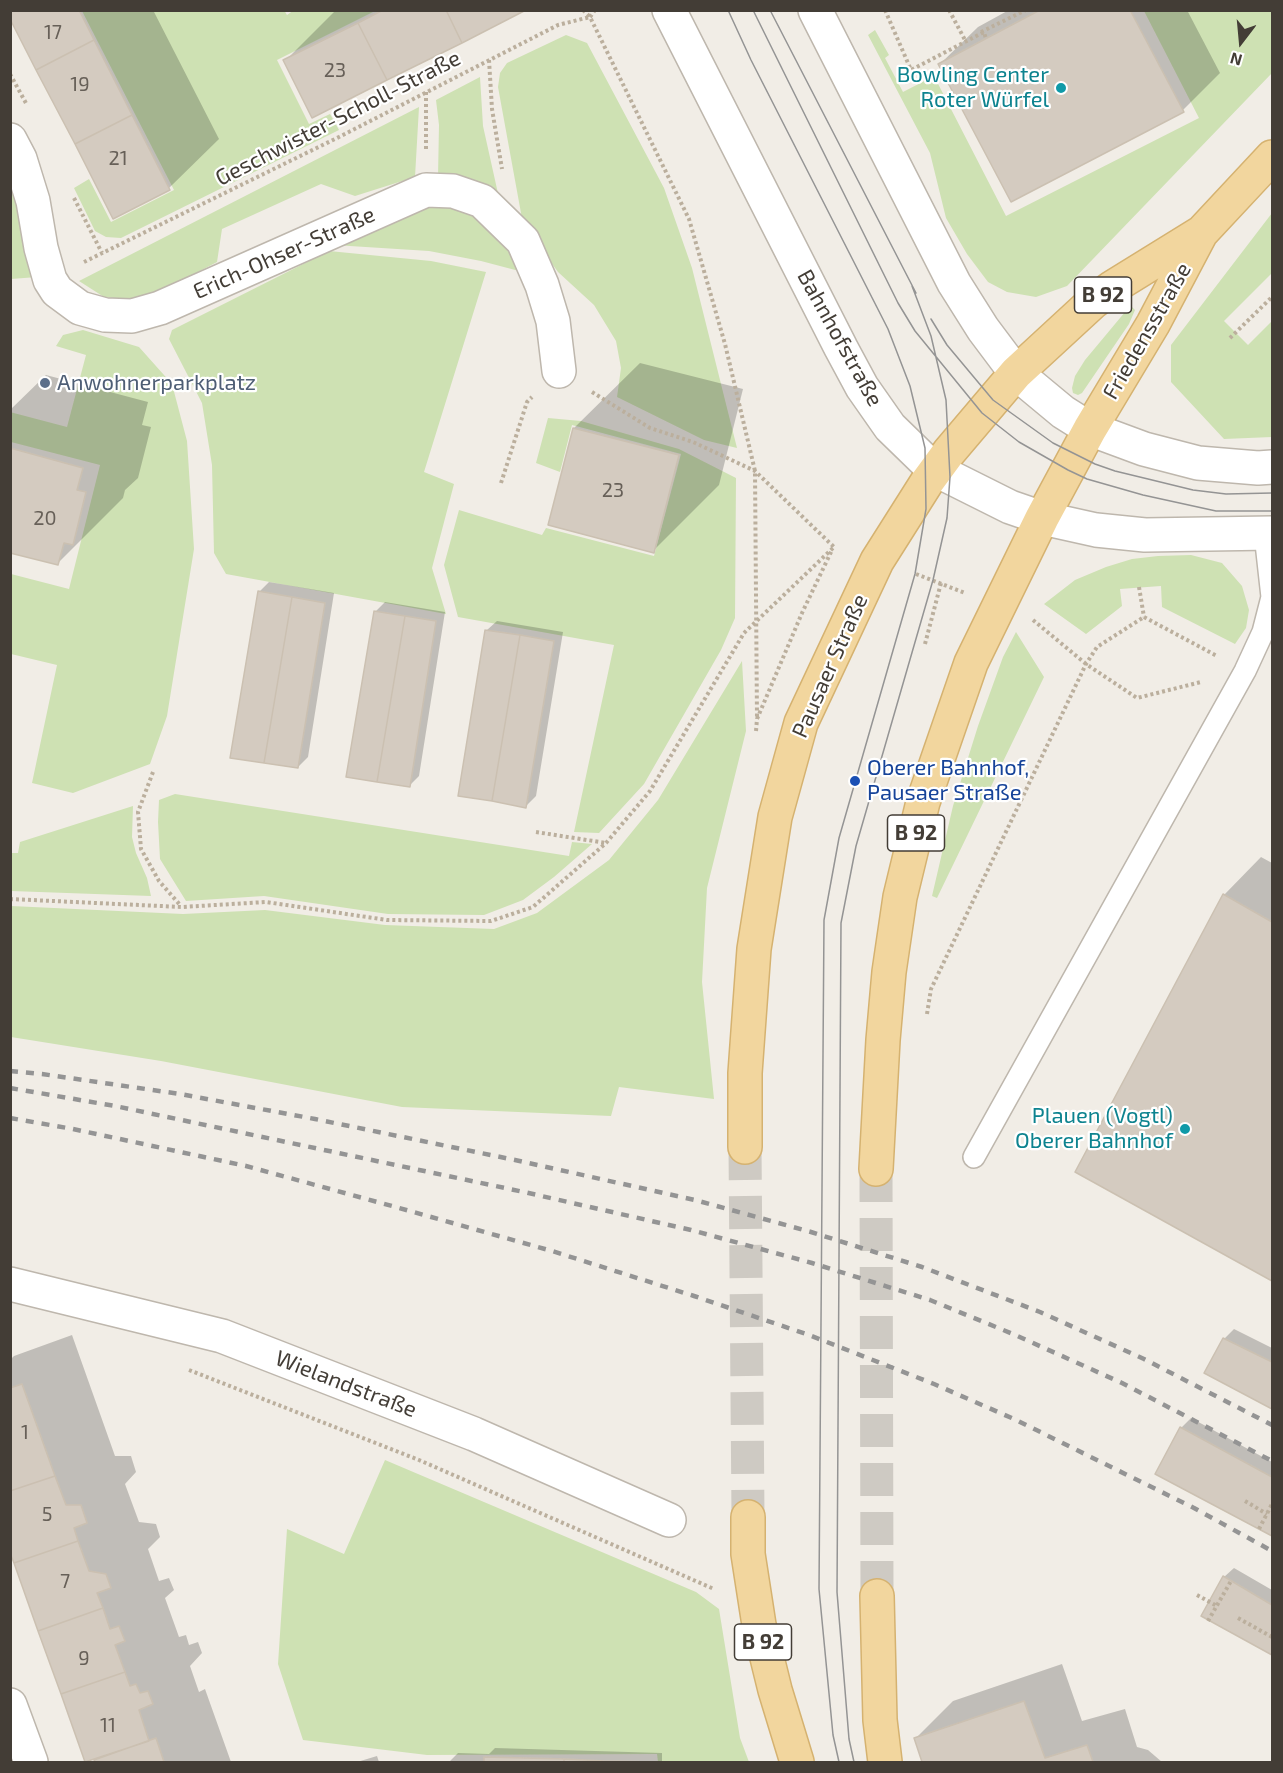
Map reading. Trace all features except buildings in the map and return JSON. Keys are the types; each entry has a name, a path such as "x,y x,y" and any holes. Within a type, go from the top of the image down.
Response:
{"main road":[{"name":"Friedensstraße","path":"1090,429 1153,324 1202,232 1272,157"},
{"name":"Friedensstraße","path":"1016,373 1093,302 1113,287 1202,232"},
{"name":"Pausaer Straße","path":"745,1147 745,1073 754,949 775,817 801,723 877,561 937,469 1016,373"},
{"name":"B 92","path":"876,1169 882,1040 889,972 900,897 923,802 971,663 1042,518 1090,429"},
{"name":"B 92","path":"748,1517 748,1554 759,1626 775,1690 797,1762"},
{"path":"877,1596 880,1720 885,1762"}],"street":[{"name":"Bahnhofstraße","path":"669,10 862,387 890,428 908,446 937,469 976,491 1010,507 1042,518 1096,530 1145,535 1269,534"},
{"path":"815,10 954,283 983,329 1016,373 1063,412 1090,429 1144,449 1198,463 1272,467"},
{"name":"Erich-Ohser-Straße","path":"10,140 20,159 33,201 40,248 50,280 57,291 80,308 105,315 132,316 160,308 426,190 453,191 482,201 523,241 542,285 552,321 559,371"},
{"name":"Wielandstraße","path":"10,1284 222,1336 474,1434 669,1520"},
{"path":"10,1705 31,1762"}],"lane":[{"path":"974,1157 1245,671 1263,632 1272,597 1269,534"}],"path":[{"path":"583,10 590,17 689,219 725,344 755,471 758,719"},
{"path":"590,17 595,10"},
{"path":"885,10 911,70 984,32 986,39"},
{"path":"949,10 965,40 1026,10"},
{"name":"Geschwister-Scholl-Straße","path":"102,253 339,137 558,25 590,17"},
{"path":"489,60 492,109 514,231"},
{"path":"426,92 426,190"},
{"path":"1230,338 1272,297"},
{"path":"501,483 527,402 559,371 650,428 693,442 755,471 834,547 941,583 1034,621 1086,664 1137,698 1245,671"},
{"path":"10,899 182,907 266,902 387,920 491,921 533,907 606,843 650,791 744,633 834,547"},
{"path":"924,644 941,583"},
{"path":"1139,587 1144,617"},
{"path":"1144,617 1189,641"},
{"path":"925,1024 932,989 1086,664 1097,647 1144,617"},
{"path":"153,772 138,812 141,849 159,881 182,907"},
{"path":"536,832 606,843"},
{"path":"178,1366 419,1460 722,1592"},
{"path":"1245,1501 1267,1514"},
{"path":"1259,1529 1272,1504"},
{"path":"1208,1621 1231,1581"},
{"path":"1197,1595 1217,1606"},
{"path":"1238,1618 1272,1637"}],"green space":[{"path":"284,10 287,15 294,10 375,11 277,60 309,124 330,114 339,130 121,238 106,237 95,231 74,188 89,179 111,222 174,190 82,11"},
{"path":"1144,11 1272,11 1272,73 1067,286 1036,297 1007,292 988,282 967,254 946,218 930,153 868,35 875,30 889,55 885,58 903,92 934,76 1006,216 1199,118"},
{"path":"566,35 587,43 664,188 692,268 737,448 704,440 617,397 621,368 616,341 594,305 558,272 523,224 498,87 500,73 507,63"},
{"path":"480,77 483,126 499,198 438,177 439,125 436,100"},
{"path":"419,107 415,177 355,196 321,184 222,229 217,262 143,301 104,297 79,281"},
{"path":"10,181 37,277 11,279"},
{"path":"441,202 470,211 509,249 519,271 429,251 334,245"},
{"path":"1272,213 1272,273 1224,321 1248,345 1272,321 1272,437 1224,439 1171,382 1171,345"},
{"path":"329,251 431,261 486,272 424,472 454,484 432,568 446,614 226,574 214,553 212,465 202,403 169,339 172,330"},
{"path":"1132,307 1135,310 1129,324 1082,393 1078,395 1073,393 1075,376 1085,360 1125,312"},
{"path":"83,330 139,347 172,384 187,441 194,549 167,716 150,764 73,793 32,783 57,665 11,654 11,574 69,589 100,465 11,442 10,412 67,427 86,355 56,346 63,335"},
{"path":"548,418 581,421 679,449 736,478 735,618 721,650 644,784 599,833 574,832 614,645 458,617 444,565 459,510 542,535 546,528 654,556 681,454 572,425 560,472 536,463"},
{"path":"1191,555 1222,563 1242,586 1249,610 1246,628 1235,644 1162,607 1161,586 1120,589 1122,606 1086,634 1044,604 1075,580 1106,567 1132,559"},
{"path":"1016,632 1044,677 937,898 932,896 953,806 978,726 1003,657"},
{"path":"742,661 746,731 707,888 702,982 714,1099 619,1087 611,1116 402,1107 161,1061 11,1037 11,906 183,914 265,910 385,925 494,929 537,913 609,860 658,800"},
{"path":"175,794 569,856 572,842 592,844 523,900 484,915 388,914 264,896 186,901 160,859 159,800"},
{"path":"133,806 132,837 151,896 11,891 11,853 18,853 20,842"},
{"path":"385,1460 696,1592 719,1609 740,1738 749,1762 658,1762 657,1754 427,1755 303,1740 278,1664 287,1529 344,1554"}],"tunnel":[{"path":"745,1147 748,1517"},
{"path":"876,1169 877,1596"}],"tram line":[{"path":"728,10 751,60 888,329 910,386 925,448 926,509 915,574 839,838 824,920 819,1589 833,1735 839,1762"},
{"path":"753,10 898,303 915,331 982,413 1019,442 1087,479 1143,495 1216,511 1272,511"},
{"path":"770,10 916,293"},
{"path":"854,1762 849,1739 837,1592 841,923 856,846 933,580 947,518 950,477 946,400 931,336 912,286"},
{"path":"931,319 947,345 993,400 1053,443 1095,464 1115,471 1193,490 1226,494 1272,493"}],"railway":[{"path":"10,1071 180,1094 315,1119 695,1200 811,1232 922,1267 1040,1312 1144,1359 1272,1425"},
{"path":"10,1088 115,1106 524,1192 691,1230 812,1263 930,1300 1013,1334 1122,1383 1272,1461"},
{"path":"10,1118 246,1166 552,1251 809,1335 934,1384 1014,1419 1194,1508 1272,1551"}],"place":[{"name":"Bowling Center Roter Würfel","path":"1061,88"},
{"name":"Anwohnerparkplatz","path":"45,383"},
{"name":"Oberer Bahnhof, Pausaer Straße","path":"855,781"},
{"name":"Plauen (Vogtl) Oberer Bahnhof","path":"1185,1129"}]}
